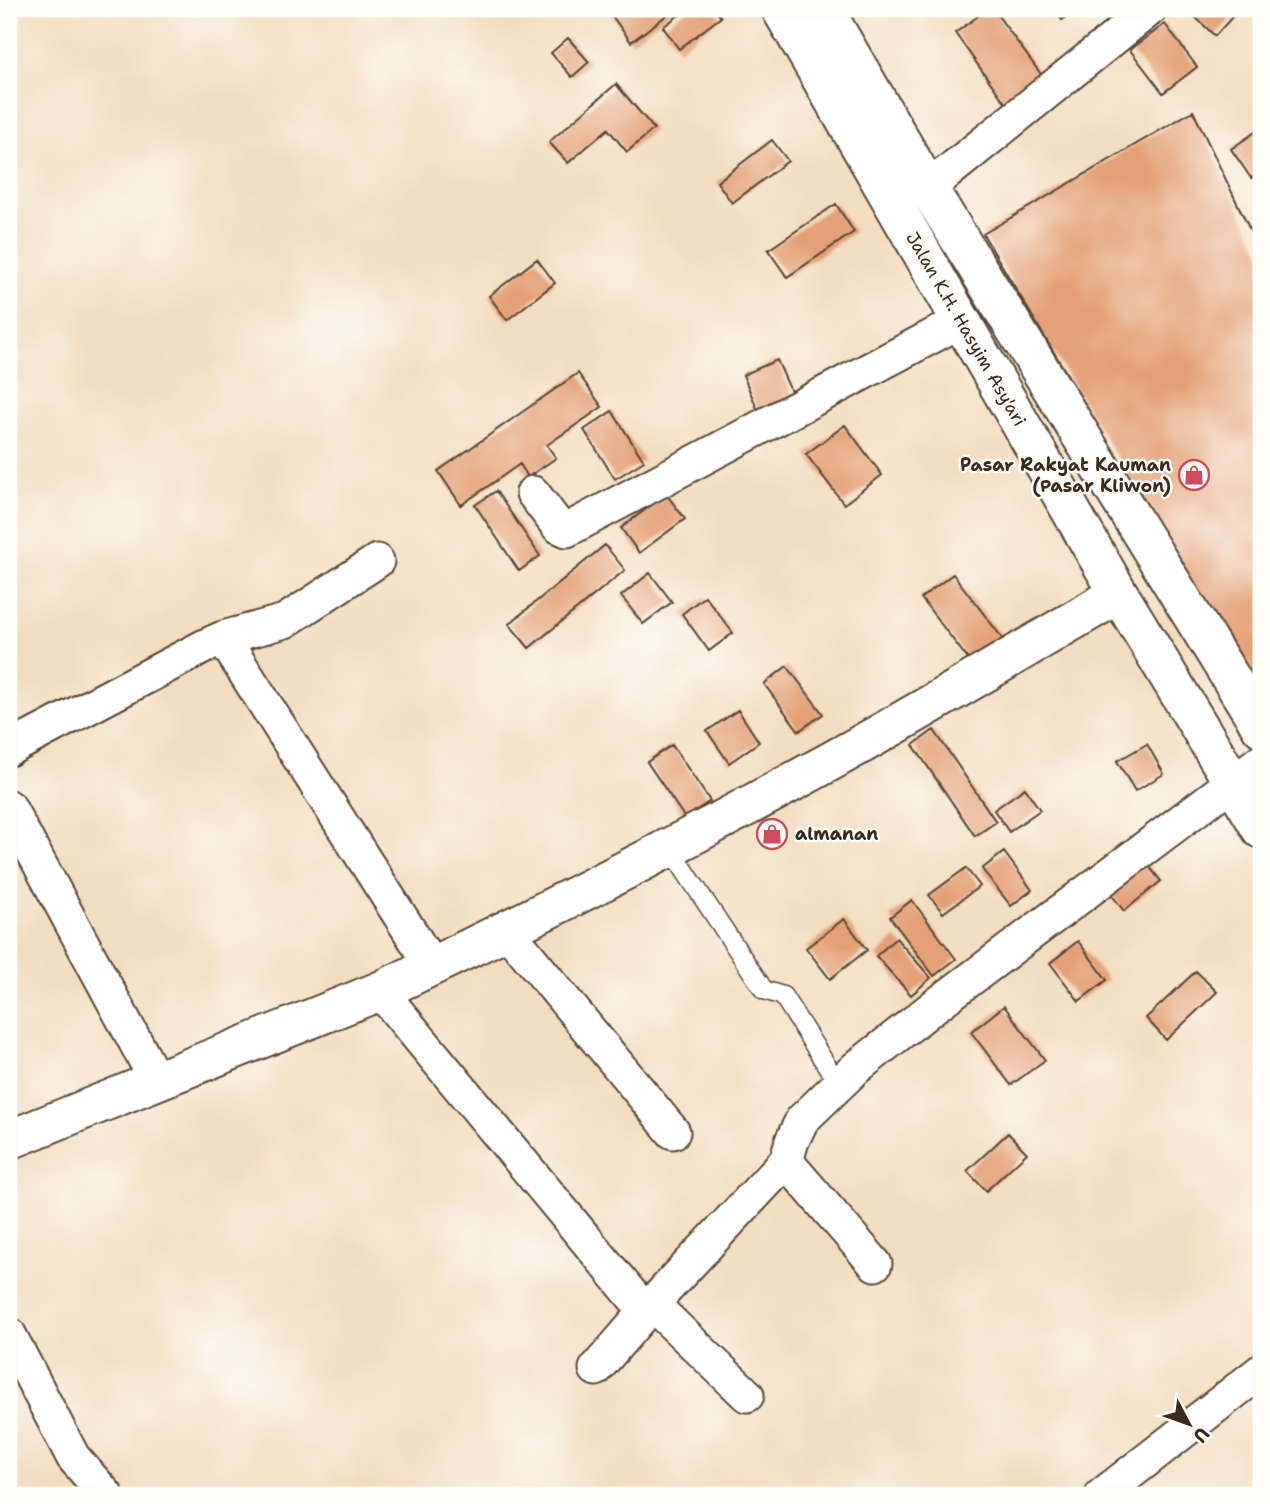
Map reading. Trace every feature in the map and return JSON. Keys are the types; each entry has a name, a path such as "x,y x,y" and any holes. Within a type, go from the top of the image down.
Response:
{"main road":[{"name":"Jalan K.H. Hasyim Asy'ari","path":"781,9 1119,594 1252,792"},
{"path":"824,9 928,188 1261,727"},
{"path":"9,1139 380,991 432,966 812,772 1119,594"}],"street":[{"path":"928,188 1150,9"},
{"path":"533,493 558,526 567,530 961,321"},
{"path":"9,749 223,638 285,621 377,561"},
{"path":"223,638 432,966"},
{"path":"596,1369 786,1161 802,1120 856,1068 932,1008 1252,792"},
{"path":"9,807 156,1080"},
{"path":"506,929 673,1132"},
{"path":"380,991 649,1308 747,1395"},
{"path":"786,1161 875,1264"},
{"path":"9,1334 73,1457 106,1495"},
{"path":"1102,1495 1261,1371"}],"lane":[{"path":"669,847 764,990 783,996 839,1085"}],"building":[{"path":"607,9 675,9 631,42"},
{"path":"687,9 714,9 721,17 679,49 663,27"},
{"path":"988,9 993,9 1043,77 1006,104 955,33"},
{"path":"1054,9 1078,9 1062,20"},
{"path":"1187,9 1226,9 1233,16 1215,36"},
{"path":"1165,24 1197,67 1163,93 1130,50"},
{"path":"568,38 589,62 572,77 551,53"},
{"path":"616,84 654,129 627,152 608,129 568,163 549,142"},
{"name":"Pasar Rakyat Kauman (Pasar Kliwon)","path":"1193,111 1261,253 1261,698 983,234"},
{"path":"1261,128 1261,171 1251,178 1231,149"},
{"path":"772,140 788,161 732,203 717,182"},
{"path":"836,204 854,232 787,277 768,250"},
{"path":"537,259 555,283 507,320 489,296"},
{"path":"777,360 794,398 759,413 743,375"},
{"path":"578,373 602,407 547,445 556,458 528,477 520,464 461,505 438,471"},
{"path":"612,411 644,461 615,479 584,430"},
{"path":"845,425 882,475 844,504 806,454"},
{"path":"496,491 540,556 519,571 475,505"},
{"path":"666,494 685,519 639,553 621,528"},
{"path":"605,545 625,570 529,648 509,624"},
{"path":"650,573 672,602 643,624 621,596"},
{"path":"953,574 1003,639 971,663 921,598"},
{"path":"705,596 733,633 709,651 682,614"},
{"path":"787,666 823,714 799,731 764,684"},
{"path":"738,710 759,742 729,763 707,731"},
{"path":"934,730 996,822 975,836 913,745"},
{"path":"1147,744 1164,774 1135,791 1117,761"},
{"path":"672,745 710,801 685,818 647,762"},
{"path":"1025,788 1040,810 1009,832 994,810"},
{"path":"1004,852 1032,890 1011,906 982,869"},
{"path":"1144,860 1161,881 1124,911 1108,890"},
{"path":"966,868 980,886 943,913 929,895"},
{"path":"912,900 956,959 934,976 890,917"},
{"path":"844,919 867,950 830,979 806,948"},
{"path":"896,938 931,978 911,995 876,956"},
{"path":"1078,941 1107,980 1079,1001 1050,963"},
{"path":"1196,971 1217,992 1166,1040 1146,1018"},
{"path":"1004,1006 1045,1060 1011,1085 971,1032"},
{"path":"1008,1133 1027,1153 986,1191 967,1171"}],"place":[{"name":"Pasar Rakyat Kauman (Pasar Kliwon)","path":"1194,475"},
{"name":"almanan","path":"772,834"}]}
